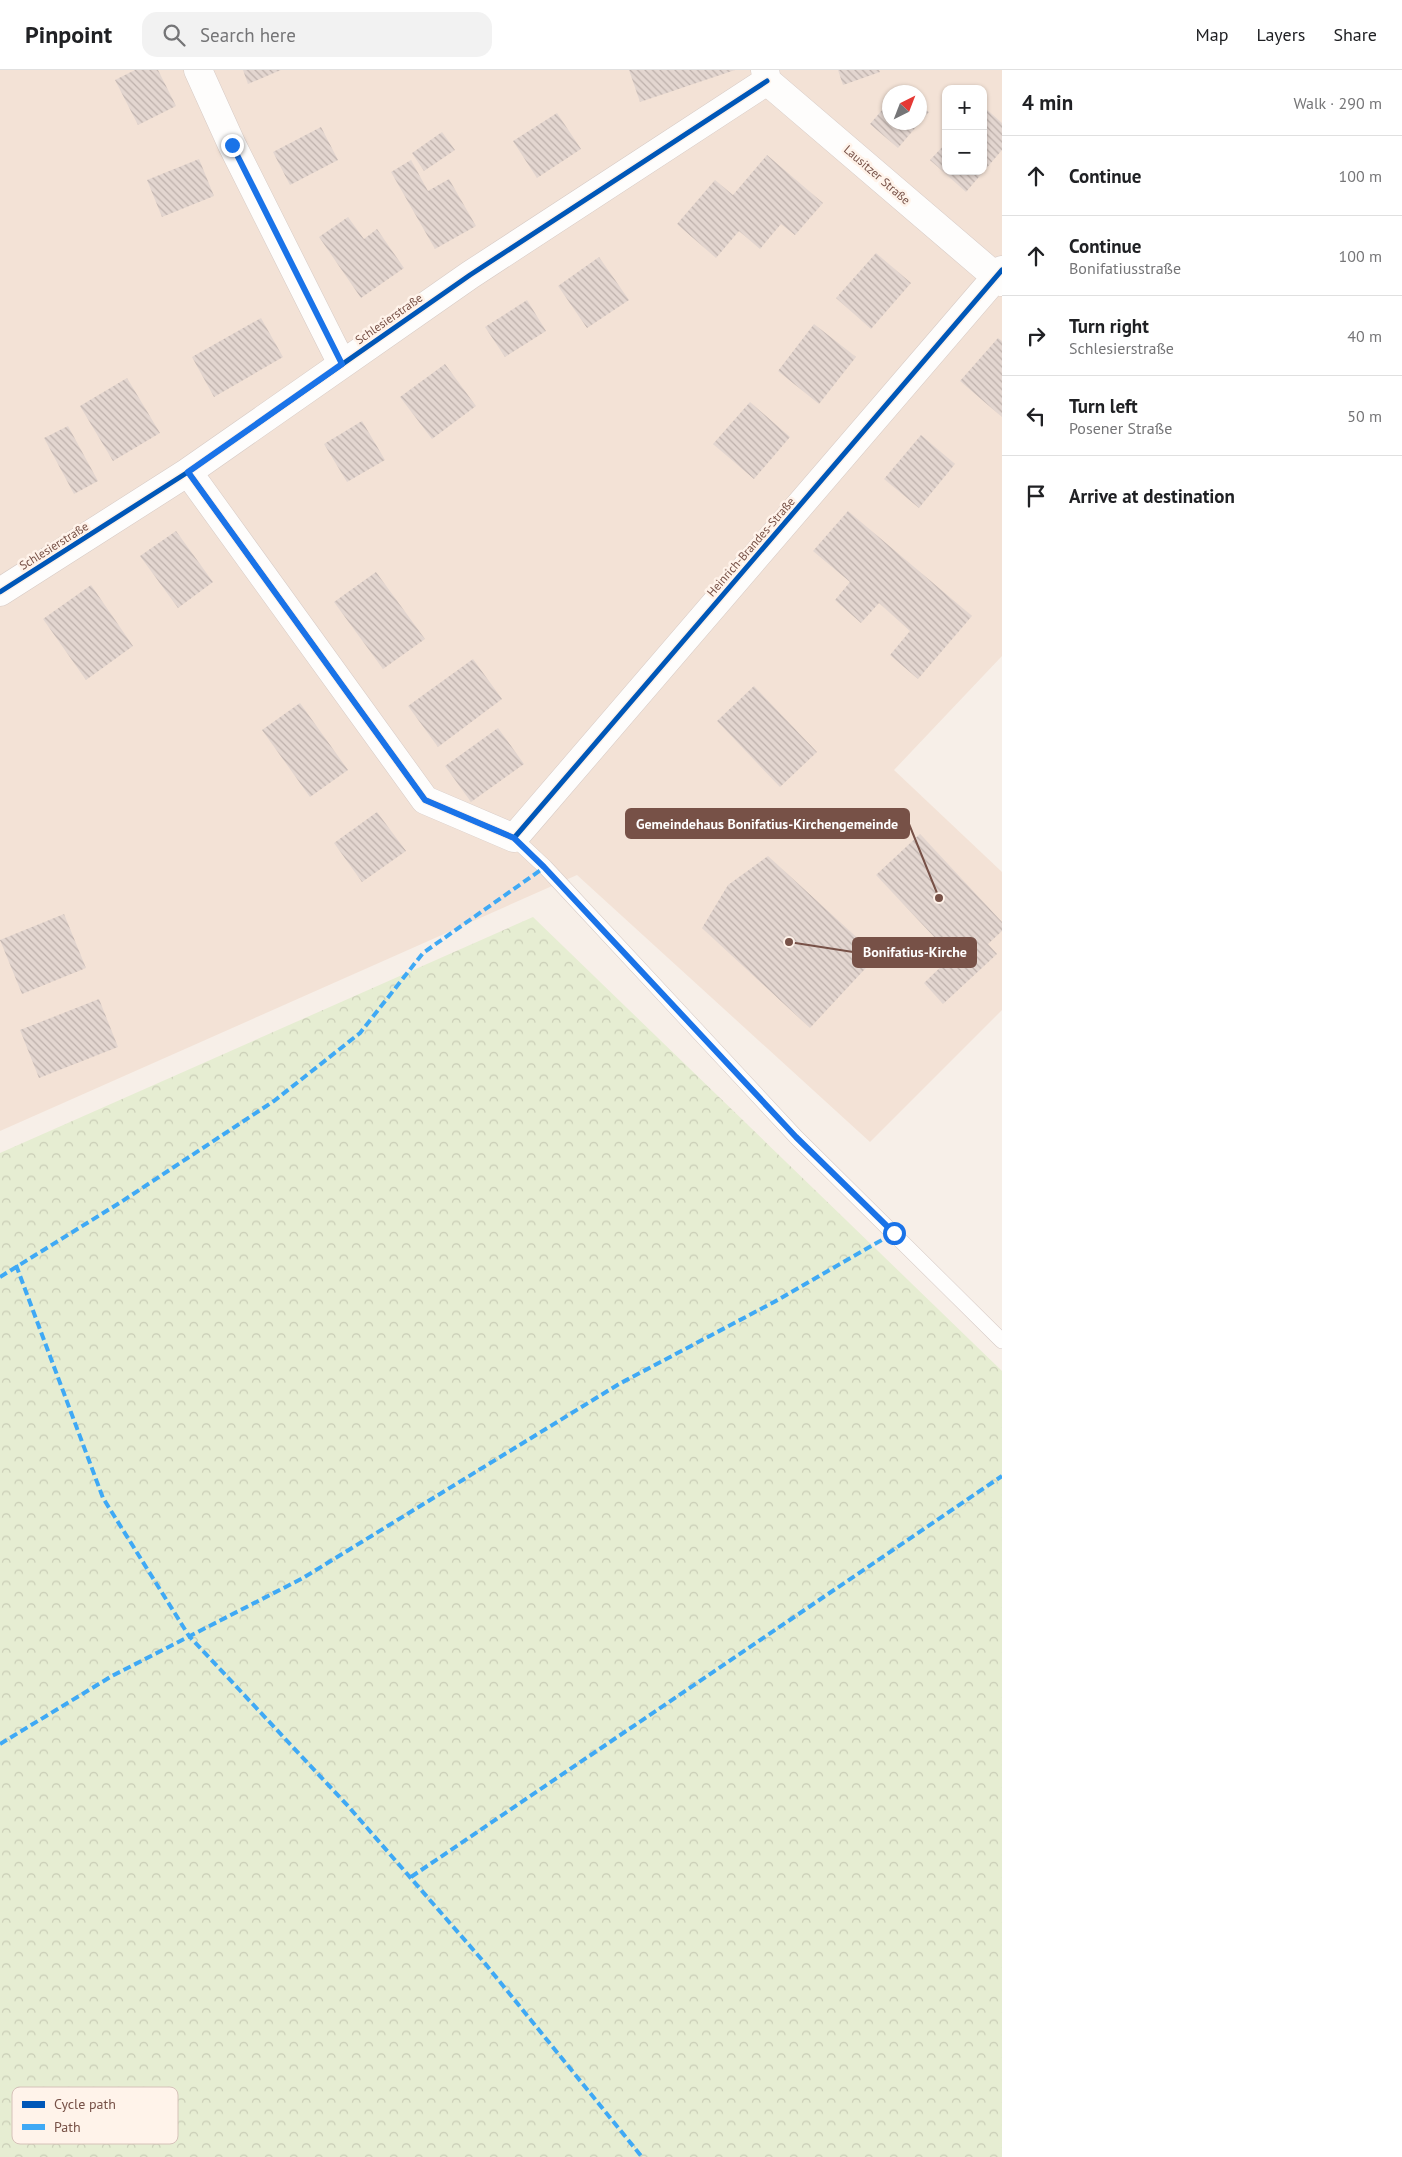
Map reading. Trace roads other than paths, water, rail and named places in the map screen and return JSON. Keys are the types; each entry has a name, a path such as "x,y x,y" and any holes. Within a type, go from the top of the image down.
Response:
{"street":[{"path":"198,70 232,145 342,364"},
{"name":"Schlesierstraße","path":"0,592 188,472 470,275 766,75"},
{"name":"Lausitzer Straße","path":"766,75 1000,276"},
{"name":"Heinrich-Brandes-Straße","path":"514,838 1000,276"},
{"path":"188,472 425,800 514,838"}],"lane":[{"path":"514,838 544,867 796,1137 1002,1341"}],"place":[{"name":"Gemeindehaus Bonifatius-Kirchengemeinde","path":"939,898"},
{"name":"Bonifatius-Kirche","path":"789,942"}]}
